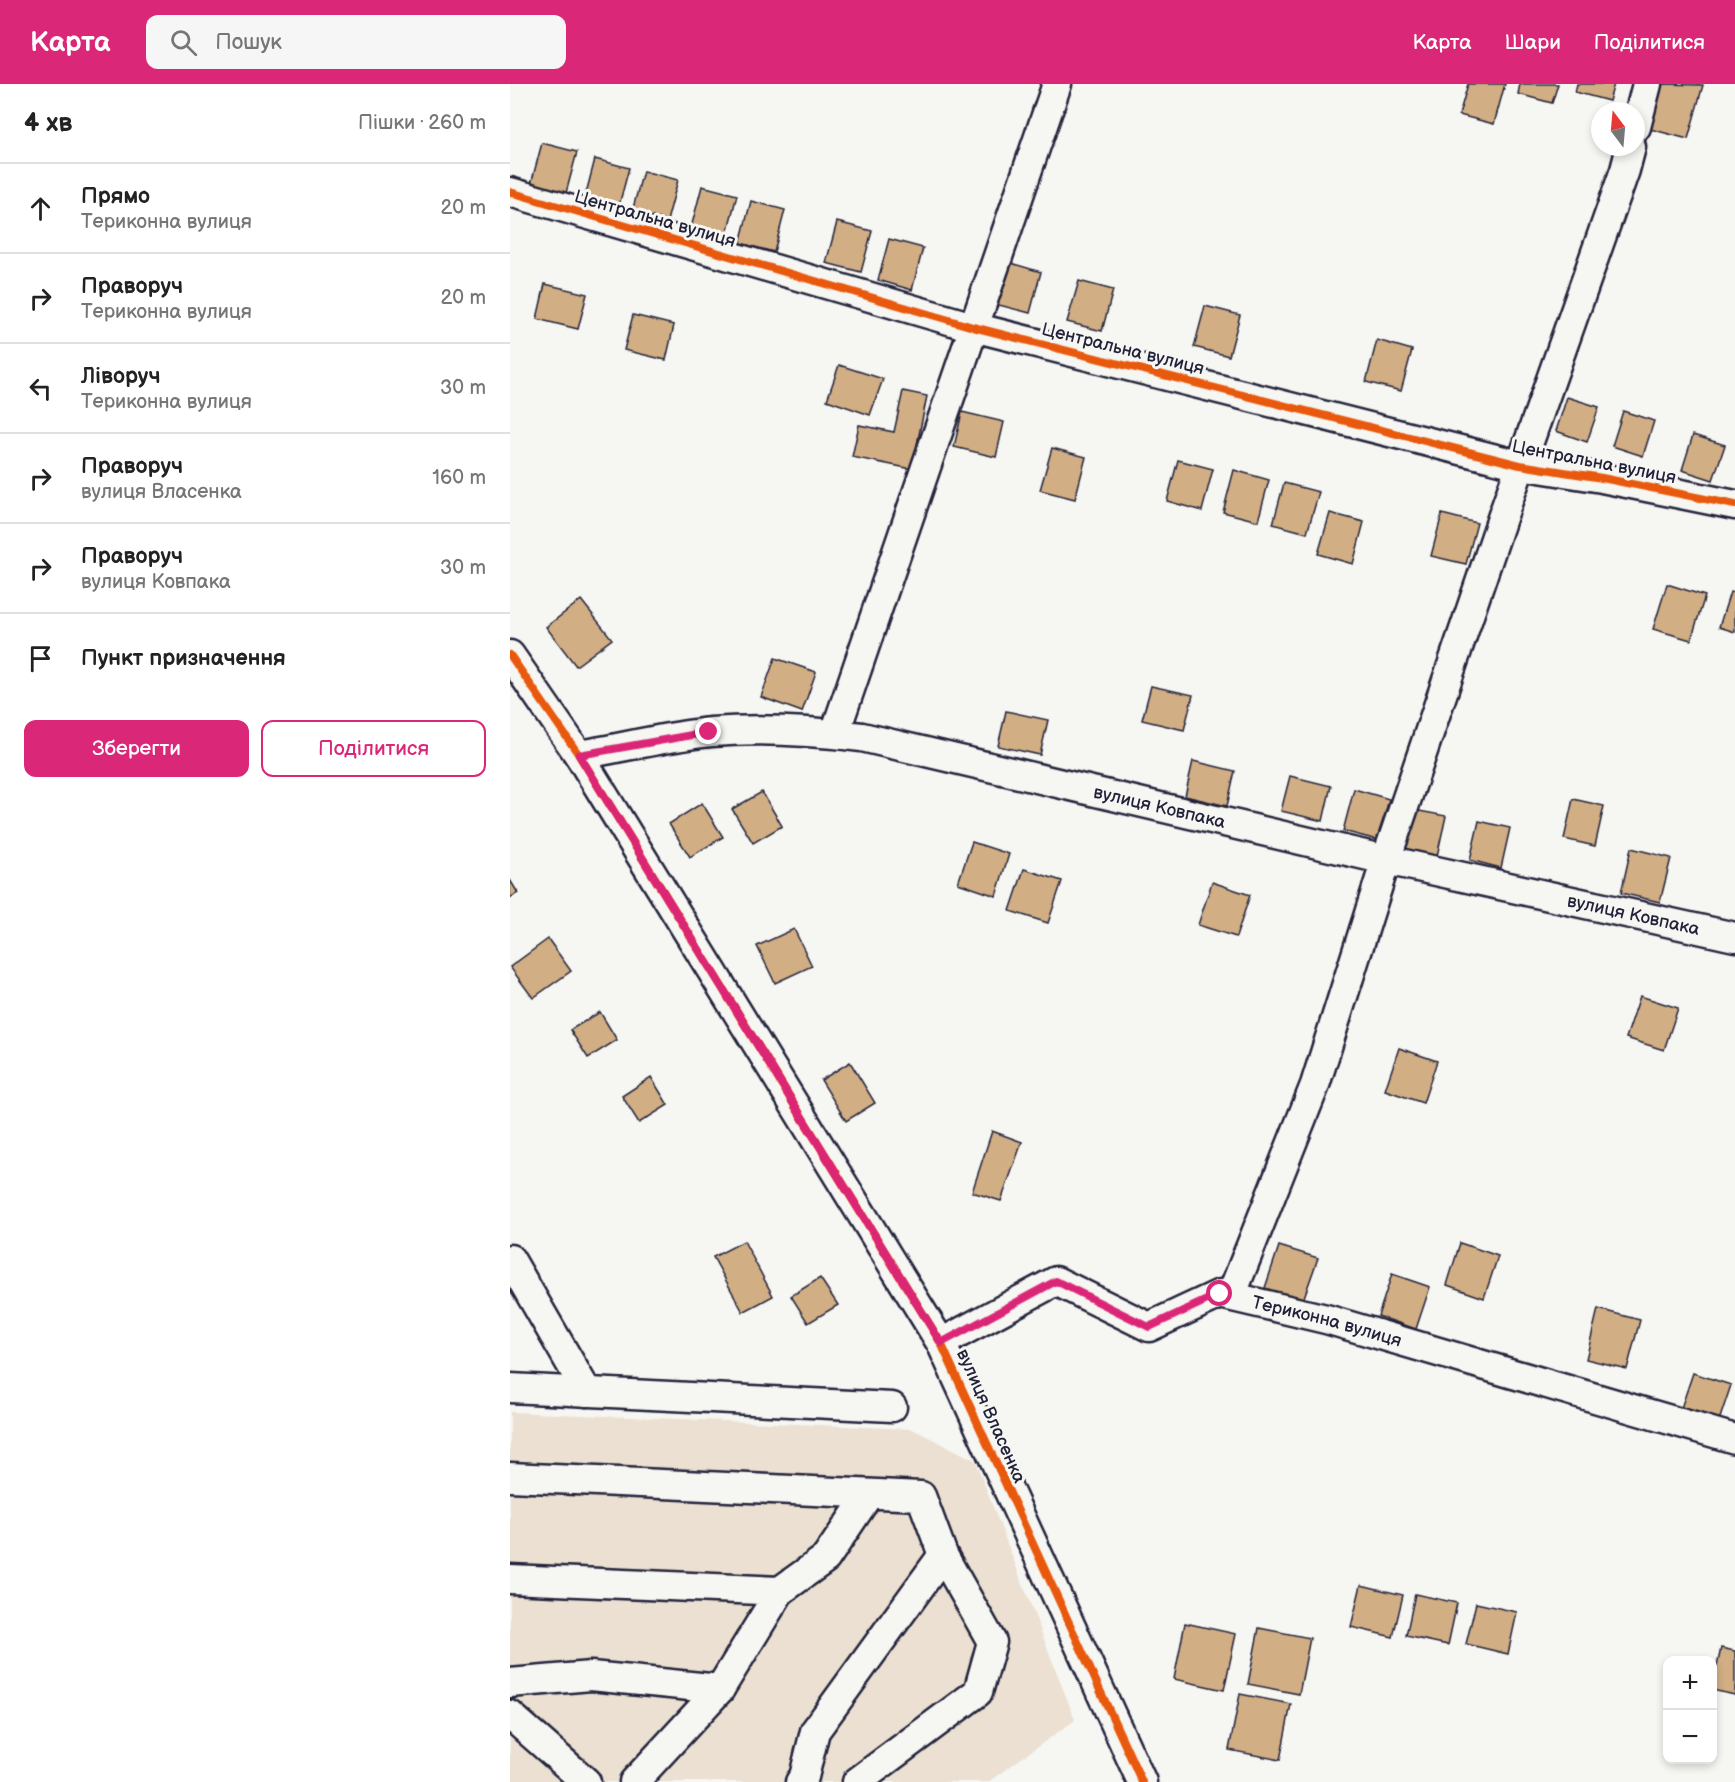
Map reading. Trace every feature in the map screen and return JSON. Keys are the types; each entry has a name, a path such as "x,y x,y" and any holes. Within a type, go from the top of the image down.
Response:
{"street":[{"path":"835,734 1057,84"},
{"path":"1642,102 1647,84"},
{"path":"1231,1296 1315,1085 1386,860 1520,465 1629,156"},
{"name":"Центральна вулиця","path":"510,192 973,327 1520,465 1602,478 1735,505"},
{"name":"вулиця Власенка","path":"510,655 579,755 941,1343 1142,1782"},
{"name":"вулиця Ковпака","path":"579,755 709,732 773,730 862,737 1386,860 1735,937"},
{"path":"510,1259 587,1392"},
{"name":"Териконна вулиця","path":"941,1343 1056,1281 1149,1327 1220,1294 1338,1322 1735,1439"},
{"path":"510,1388 892,1407"},
{"path":"510,1477 921,1496 943,1555 992,1642 978,1692 857,1782"},
{"path":"634,1782 720,1689 780,1591 826,1558 869,1494"},
{"path":"810,1780 815,1731 943,1555"},
{"path":"510,1579 780,1591"},
{"path":"510,1683 591,1676 720,1689"},
{"path":"510,1715 586,1782"}],"shaded area":[{"path":"510,1412 912,1429 975,1460 1075,1720 988,1782 510,1782"}],"building":[{"path":"1468,84 1505,84 1494,124 1459,115"},
{"path":"1520,84 1558,84 1552,103 1518,94"},
{"path":"1577,84 1614,84 1609,101 1575,92"},
{"path":"1662,84 1703,85 1688,139 1650,129"},
{"path":"542,143 577,152 566,193 531,184"},
{"path":"595,159 629,168 618,209 584,201"},
{"path":"643,171 678,180 667,221 632,212"},
{"path":"702,186 737,195 726,237 691,228"},
{"path":"751,201 785,210 774,252 740,243"},
{"path":"837,222 872,231 861,272 826,263"},
{"path":"889,239 923,248 912,290 878,280"},
{"path":"1007,262 1041,272 1030,313 995,304"},
{"path":"1079,281 1113,290 1102,331 1067,322"},
{"path":"545,284 587,294 578,329 537,319"},
{"path":"1205,306 1240,315 1229,356 1194,347"},
{"path":"633,315 674,325 666,360 624,350"},
{"path":"1377,340 1412,350 1401,391 1366,382"},
{"path":"839,365 883,379 870,415 827,400"},
{"path":"903,391 927,396 912,469 852,457 859,425 894,432"},
{"path":"1567,397 1599,407 1587,442 1556,431"},
{"path":"1623,411 1654,421 1643,456 1612,446"},
{"path":"962,412 1004,422 996,457 954,447"},
{"path":"1693,435 1725,445 1713,480 1682,470"},
{"path":"1052,448 1086,457 1075,499 1040,490"},
{"path":"1178,460 1213,469 1202,511 1167,501"},
{"path":"1234,470 1269,480 1258,521 1223,512"},
{"path":"1284,483 1319,492 1307,533 1273,524"},
{"path":"1330,513 1364,522 1353,564 1318,554"},
{"path":"1442,514 1477,523 1466,564 1431,556"},
{"path":"1667,584 1705,596 1691,640 1653,629"},
{"path":"1730,592 1735,593 1735,632 1719,627"},
{"path":"581,600 612,639 576,666 546,627"},
{"path":"775,658 816,672 802,712 761,697"},
{"path":"1151,686 1193,695 1184,730 1142,720"},
{"path":"1006,711 1048,720 1040,755 998,746"},
{"path":"1193,761 1235,771 1227,806 1185,796"},
{"path":"1290,776 1331,786 1323,821 1281,811"},
{"path":"1354,789 1389,799 1378,840 1343,831"},
{"path":"762,792 782,826 753,843 732,809"},
{"path":"1573,799 1604,806 1595,846 1564,839"},
{"path":"702,803 723,837 690,857 669,824"},
{"path":"1414,810 1446,816 1437,856 1405,849"},
{"path":"1479,821 1510,828 1501,868 1470,860"},
{"path":"972,842 1009,854 996,896 958,883"},
{"path":"1631,848 1671,858 1660,902 1621,893"},
{"path":"1024,869 1062,881 1048,923 1010,911"},
{"path":"510,880 518,893 510,898"},
{"path":"1212,882 1250,895 1236,937 1198,925"},
{"path":"794,929 812,966 775,983 757,946"},
{"path":"548,939 571,971 533,998 510,967"},
{"path":"1640,996 1678,1008 1664,1050 1626,1038"},
{"path":"600,1012 617,1040 588,1058 570,1030"},
{"path":"1399,1048 1437,1061 1423,1103 1385,1090"},
{"path":"850,1062 875,1103 846,1121 821,1080"},
{"path":"651,1077 668,1105 639,1123 622,1096"},
{"path":"992,1131 1022,1142 1001,1201 972,1192"},
{"path":"744,1241 773,1296 743,1312 713,1257"},
{"path":"1460,1243 1498,1256 1484,1298 1447,1285"},
{"path":"1279,1246 1318,1258 1303,1300 1265,1288"},
{"path":"1392,1274 1430,1287 1416,1329 1378,1316"},
{"path":"820,1278 838,1305 808,1323 791,1296"},
{"path":"1598,1309 1640,1320 1627,1369 1586,1359"},
{"path":"1693,1373 1731,1385 1717,1427 1679,1414"},
{"path":"1361,1585 1403,1595 1393,1637 1351,1627"},
{"path":"1415,1594 1457,1603 1448,1645 1406,1636"},
{"path":"1476,1603 1517,1612 1508,1654 1466,1644"},
{"path":"1185,1623 1236,1634 1224,1690 1174,1679"},
{"path":"1259,1628 1310,1638 1299,1694 1248,1684"},
{"path":"1721,1648 1735,1651 1735,1695 1717,1691 1717,1667"},
{"path":"1240,1694 1291,1704 1280,1760 1229,1750"}],"cycle path":[{"path":"510,192 973,327 1520,465 1602,478 1735,505"},
{"path":"510,655 579,755 941,1343 1142,1782"}],"route":[{"path":"709,732 579,755 941,1343 1056,1281 1149,1327 1220,1294"}]}
